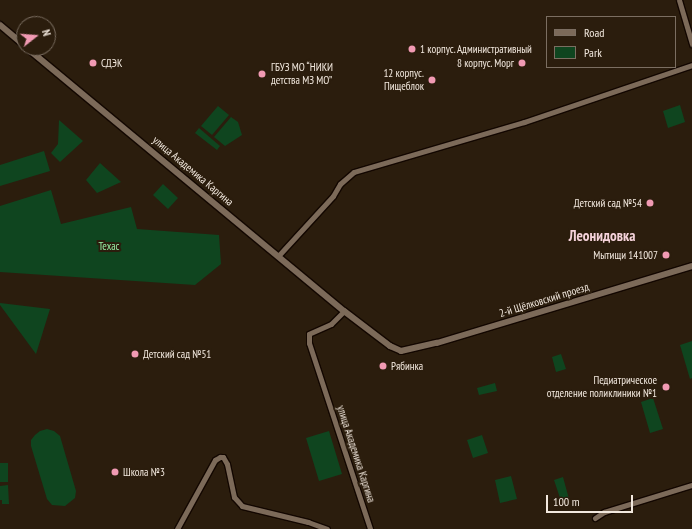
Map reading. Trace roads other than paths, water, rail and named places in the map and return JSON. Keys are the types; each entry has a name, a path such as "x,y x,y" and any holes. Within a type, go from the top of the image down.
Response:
{"street":[{"path":"679,0 692,44"},
{"path":"0,25 16,38"},
{"name":"улица Академика Каргина","path":"37,56 279,255 344,311 390,346 401,351"},
{"path":"279,255 333,196 340,184 354,172 524,122 692,65"},
{"name":"2-й Щёлковский проезд","path":"401,351 437,343 692,266"},
{"name":"улица Академика Каргина","path":"344,311 331,324 309,334 309,343 370,529"},
{"path":"177,529 215,460 220,457 222,457 227,464 234,497 242,506 308,522 328,529"},
{"path":"596,518 604,512 692,485"}],"place":[{"name":"1 корпус. Административный","path":"412,49"},
{"name":"СДЭК","path":"93,63"},
{"name":"8 корпус. Морг","path":"522,63"},
{"name":"ГБУЗ МО “НИКИ детства МЗ МО”","path":"262,74"},
{"name":"12 корпус. Пищеблок","path":"432,80"},
{"name":"Детский сад №54","path":"650,203"},
{"name":"Мытищи 141007","path":"666,255"},
{"name":"Детский сад №51","path":"135,354"},
{"name":"Рябинка","path":"383,366"},
{"name":"Педиатрическое отделение поликлиники №1","path":"666,387"},
{"name":"Школа №3","path":"115,472"}],"district":[{"name":"Леонидовка","path":"602,236"}],"park label":[{"name":"Техас","path":"109,246"}]}
